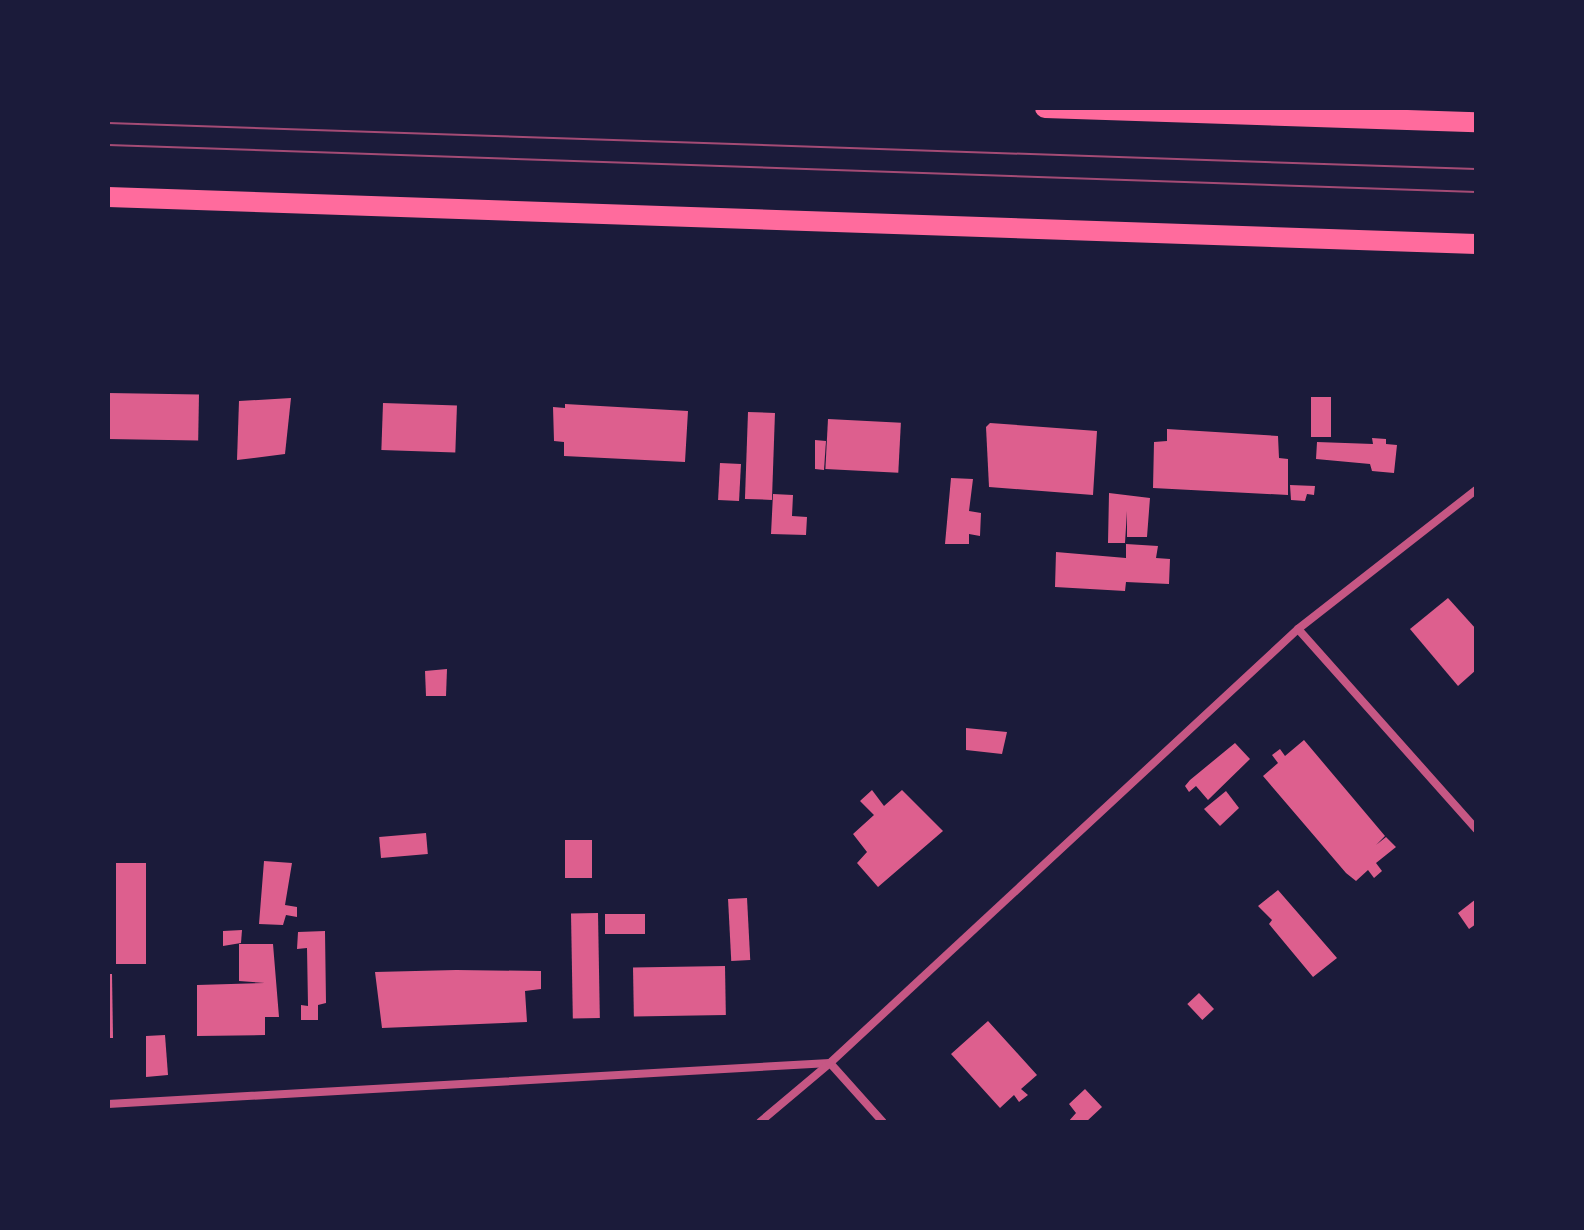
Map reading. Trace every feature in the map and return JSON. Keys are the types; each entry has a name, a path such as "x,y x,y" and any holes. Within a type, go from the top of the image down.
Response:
{"main road":[{"path":"1045,108 1476,122"},
{"path":"108,197 1476,244"}],"street":[{"path":"760,1122 830,1063 1298,629 1476,490"},
{"path":"1298,629 1476,829"},
{"path":"108,1104 830,1063"},
{"path":"830,1063 883,1122"}],"building":[{"path":"108,393 199,395 198,441 108,439"},
{"path":"1311,397 1331,397 1331,437 1311,437"},
{"path":"291,398 285,454 237,460 239,401"},
{"path":"383,403 457,406 455,453 381,450"},
{"path":"565,404 688,411 685,462 564,456 564,442 554,441 553,407 565,408"},
{"path":"748,412 775,413 772,500 745,499"},
{"path":"828,419 901,423 898,473 825,469"},
{"path":"990,423 1097,431 1093,495 989,487 986,427"},
{"path":"1167,429 1278,436 1279,458 1288,459 1288,495 1153,488 1154,442 1167,441"},
{"path":"1372,438 1386,439 1386,444 1397,445 1394,473 1372,471 1370,464 1316,459 1317,442 1373,444"},
{"path":"815,440 826,441 824,470 815,469"},
{"path":"720,463 741,464 739,501 718,500"},
{"path":"951,478 973,479 969,511 981,513 980,536 969,534 969,544 945,544"},
{"path":"1290,485 1315,486 1314,495 1307,494 1305,501 1291,500"},
{"path":"1109,493 1150,498 1147,537 1127,537 1127,511 1125,543 1108,543"},
{"path":"773,494 793,495 792,516 807,517 806,535 771,534"},
{"path":"1126,544 1158,546 1156,558 1170,559 1169,584 1126,582 1125,591 1055,587 1056,552 1126,558"},
{"path":"1448,598 1476,629 1476,670 1458,686 1410,629"},
{"path":"447,669 446,696 426,696 425,671"},
{"path":"966,728 1007,732 1002,754 966,750"},
{"path":"1304,740 1385,836 1376,845 1386,837 1396,847 1376,863 1382,871 1374,878 1368,870 1356,881 1346,873 1263,776 1278,763 1272,755 1280,749 1285,756"},
{"path":"1235,743 1250,759 1208,800 1196,786 1189,792 1185,786 1190,780"},
{"path":"872,790 884,806 902,790 943,831 878,887 857,863 867,852 853,834 874,815 860,801"},
{"path":"1226,791 1239,808 1220,826 1204,809"},
{"path":"426,833 428,854 381,858 379,837"},
{"path":"565,840 592,840 592,878 565,878"},
{"path":"264,861 292,863 285,905 297,907 297,917 286,915 283,925 259,924"},
{"path":"116,863 146,863 146,964 116,964"},
{"path":"1278,890 1337,958 1313,977 1269,924 1272,920 1258,906"},
{"path":"747,898 750,960 731,961 728,899"},
{"path":"1476,899 1476,924 1469,929 1458,913"},
{"path":"571,913 598,913 600,1018 573,1018"},
{"path":"605,914 645,914 645,934 605,934"},
{"path":"242,930 241,943 223,946 223,931"},
{"path":"325,931 326,1003 318,1005 318,1020 301,1020 301,1005 308,1006 307,948 297,949 298,932"},
{"path":"239,944 273,944 279,1017 265,1017 265,1035 197,1036 197,985 265,983 239,981"},
{"path":"725,966 726,1015 634,1017 633,968"},
{"path":"541,971 541,989 525,991 527,1022 382,1028 375,972"},
{"path":"108,974 112,974 113,1038 108,1038"},
{"path":"1199,993 1214,1009 1202,1020 1187,1004"},
{"path":"988,1021 1037,1075 1021,1089 1028,1095 1019,1102 1014,1095 1000,1108 951,1054"},
{"path":"165,1035 168,1075 146,1077 146,1036"},
{"path":"1085,1089 1102,1107 1086,1122 1068,1122 1076,1113 1069,1104"}],"tram line":[{"path":"108,123 1476,169"},
{"path":"108,145 1476,192"}]}
